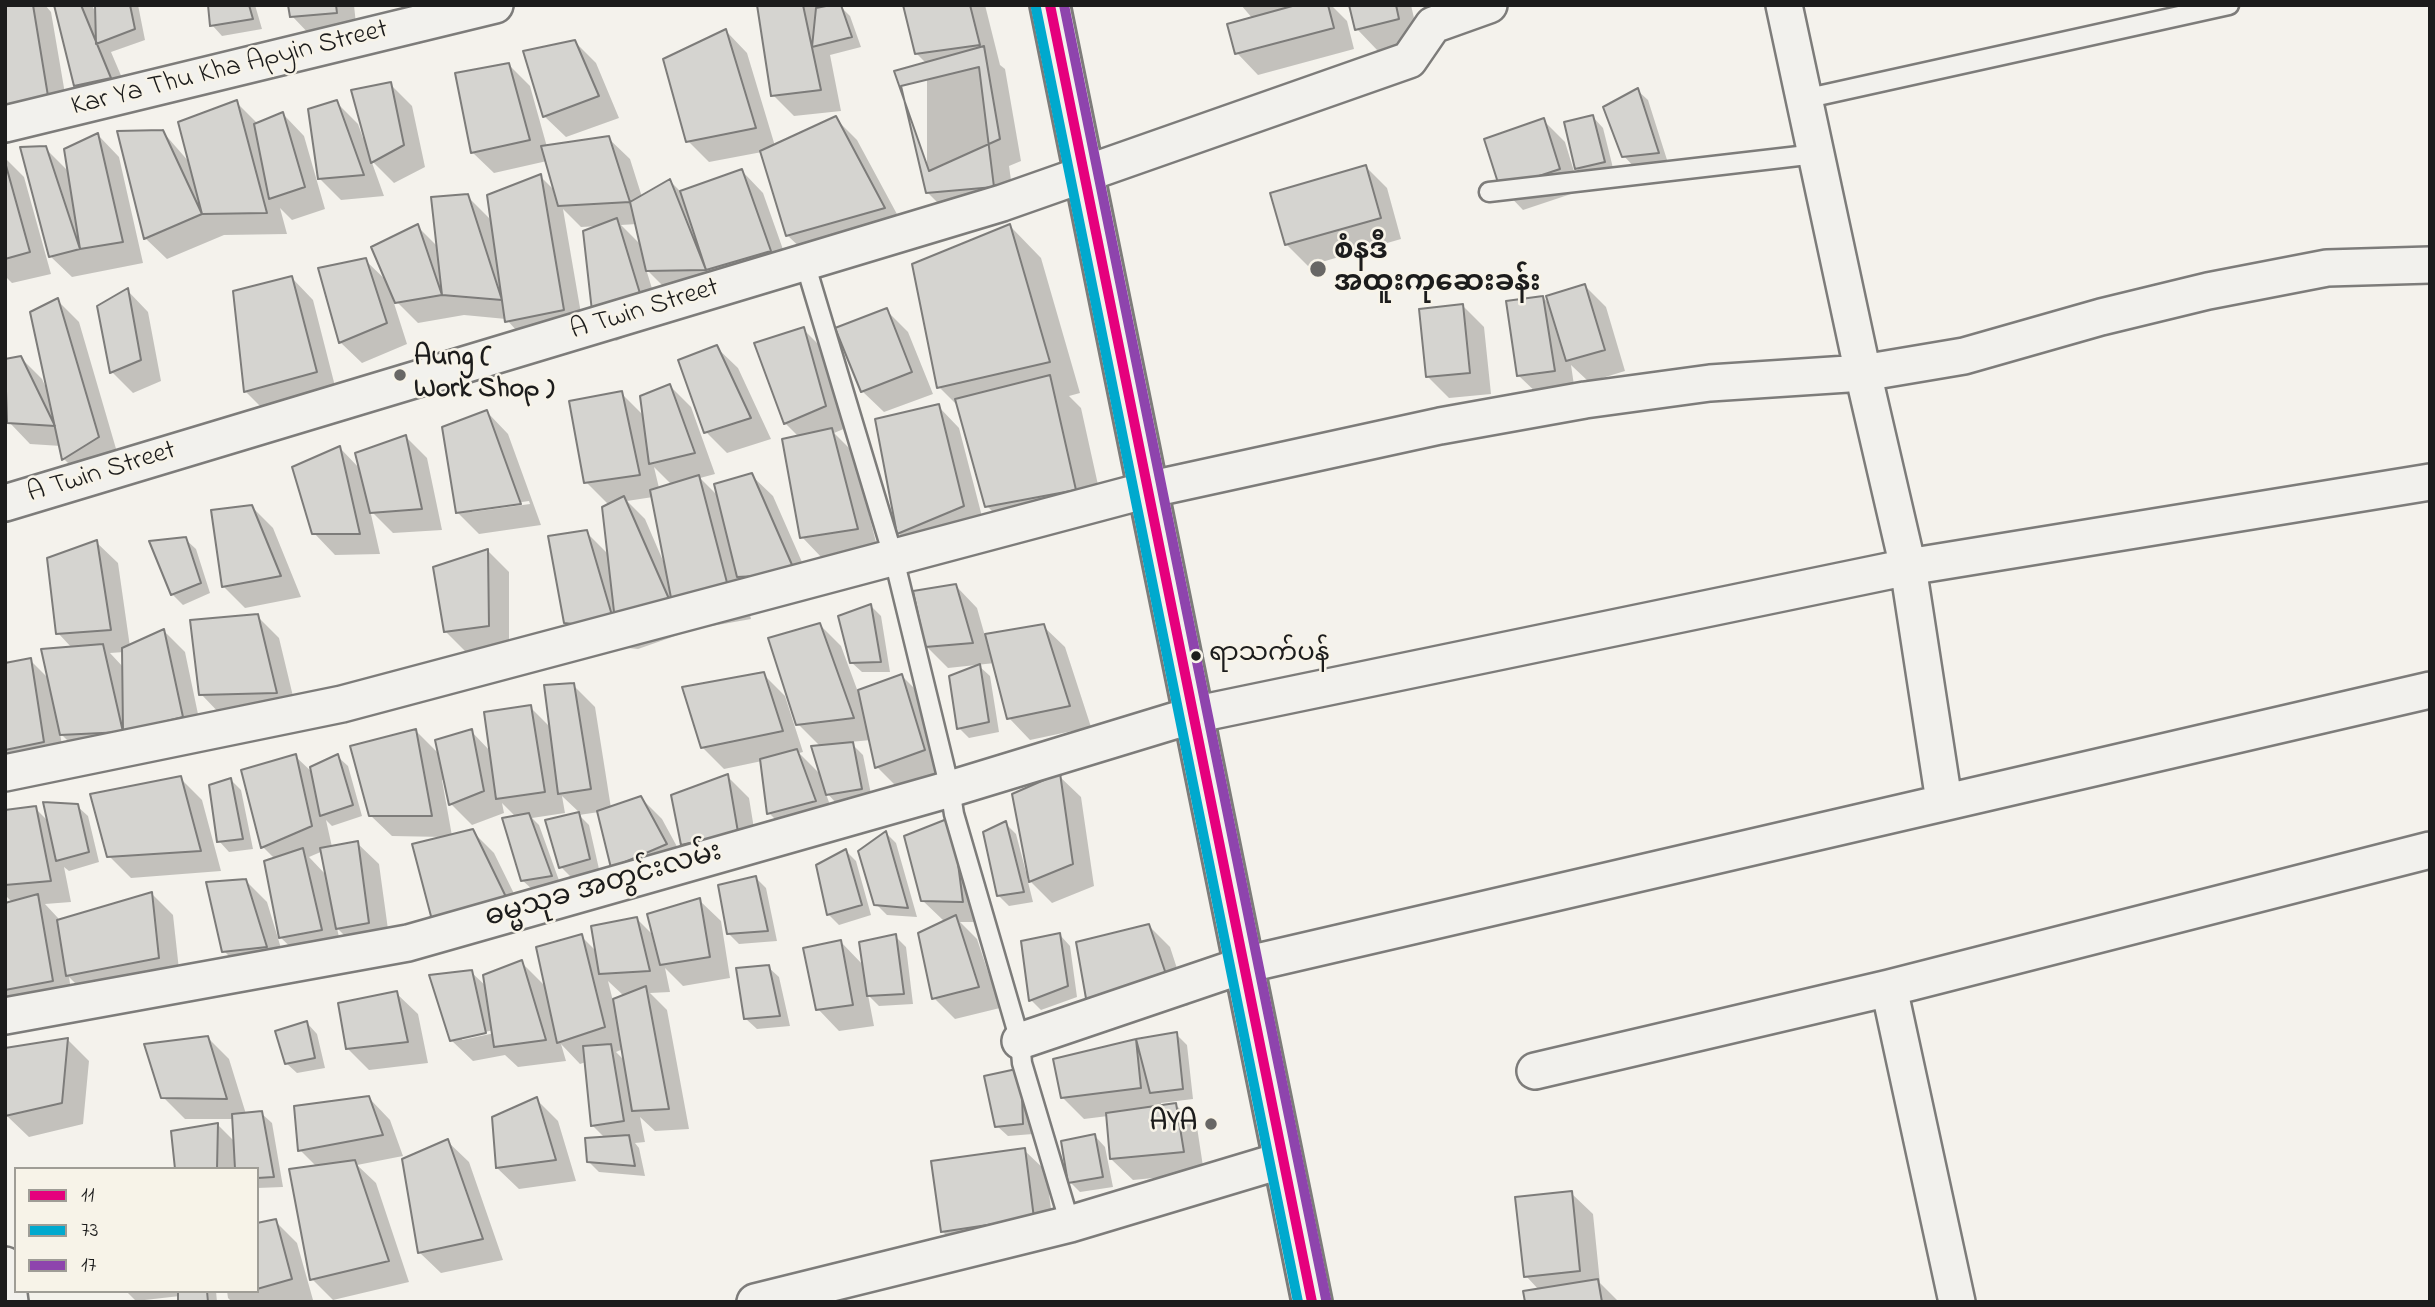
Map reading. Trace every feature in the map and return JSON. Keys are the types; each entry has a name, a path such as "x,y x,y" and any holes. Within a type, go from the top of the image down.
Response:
{"main road":[{"path":"1050,5 1312,1302"}],"street":[{"name":"Kar Ya Thu Kha Apyin Street","path":"5,124 495,5"},
{"name":"A Twin Street","path":"5,503 1002,203 1409,60 1433,25 1489,5"},
{"path":"1784,5 1863,373 1908,567 1944,801"},
{"path":"5,773 342,704 1147,490 1440,426 1585,400 1710,383 1863,373 1964,356 2208,291 2327,268 2430,265"},
{"name":"ဓမ္မသုခ အတွင်းလမ်း","path":"5,1016 408,943 950,789 1193,715 1908,567 2430,482"},
{"path":"1020,1041 1244,965 2430,690"},
{"path":"1535,1071 1889,988 2430,850"},
{"path":"1889,988 1957,1302"},
{"path":"755,1302 1070,1224 1283,1160"},
{"path":"5,1265 10,1302"}],"lane":[{"path":"1804,99 2229,5"},
{"path":"1489,192 1816,153"},
{"path":"805,263 894,559 954,814 1020,1041 1022,1063 1070,1224"}],"building":[{"path":"5,5 33,5 48,96 5,105"},
{"path":"54,5 81,5 111,78 74,86"},
{"path":"95,5 130,5 135,29 96,44"},
{"path":"208,5 249,5 253,19 210,26"},
{"path":"288,5 336,5 337,13 290,17"},
{"path":"757,5 803,5 821,90 771,96"},
{"path":"841,5 852,37 812,47 816,8"},
{"path":"903,5 970,5 980,45 915,54"},
{"path":"1296,5 1328,5 1334,28 1235,54 1227,24"},
{"path":"1349,5 1396,5 1399,19 1355,30"},
{"path":"726,29 756,128 686,142 663,59"},
{"path":"575,40 599,96 543,117 523,51"},
{"path":"984,46 1000,139 929,171 894,71"},
{"path":"509,63 530,140 471,153 455,73"},
{"path":"979,67 994,187 926,193 901,86"},
{"path":"391,82 404,145 371,163 351,90"},
{"path":"1638,88 1659,153 1622,157 1603,107"},
{"path":"237,100 267,213 202,214 178,122"},
{"path":"337,100 364,175 318,179 308,109"},
{"path":"283,112 305,187 269,199 254,124"},
{"path":"1593,115 1605,162 1575,169 1564,122"},
{"path":"836,116 885,208 786,236 760,151"},
{"path":"1544,118 1560,169 1500,189 1484,139"},
{"path":"163,130 202,214 144,239 117,131"},
{"path":"98,133 123,242 80,249 64,149"},
{"path":"609,136 630,202 558,206 541,146"},
{"path":"46,146 80,249 49,257 20,147"},
{"path":"5,162 30,252 5,259"},
{"path":"1366,165 1381,218 1285,245 1270,193"},
{"path":"742,169 771,251 706,270 680,191"},
{"path":"541,174 564,310 505,322 487,195"},
{"path":"670,179 706,270 646,271 630,202"},
{"path":"468,194 502,300 442,295 431,197"},
{"path":"617,218 642,300 593,320 583,231"},
{"path":"418,224 442,295 395,303 371,247"},
{"path":"1010,224 1050,362 937,388 912,264"},
{"path":"366,258 387,323 339,343 318,268"},
{"path":"292,276 317,372 244,392 233,291"},
{"path":"1585,284 1605,350 1566,361 1546,296"},
{"path":"128,288 141,360 110,373 97,306"},
{"path":"1543,296 1555,371 1517,376 1506,301"},
{"path":"58,298 99,437 62,460 30,312"},
{"path":"1463,304 1470,373 1426,377 1419,309"},
{"path":"887,308 912,372 861,392 835,328"},
{"path":"804,327 826,406 784,424 754,343"},
{"path":"717,345 751,418 704,433 678,360"},
{"path":"21,356 55,426 7,423 5,359"},
{"path":"1050,375 1076,490 985,507 955,399"},
{"path":"670,384 695,453 649,464 640,396"},
{"path":"622,391 640,475 584,483 569,401"},
{"path":"939,404 964,506 897,534 875,419"},
{"path":"487,410 521,504 456,513 442,427"},
{"path":"832,428 858,529 800,538 782,439"},
{"path":"406,435 422,509 370,513 355,453"},
{"path":"340,446 360,534 312,534 292,467"},
{"path":"752,473 796,574 737,577 714,484"},
{"path":"699,475 731,598 673,608 650,490"},
{"path":"624,496 673,608 616,629 602,507"},
{"path":"252,505 281,576 222,587 211,510"},
{"path":"587,530 616,629 564,623 548,536"},
{"path":"186,537 201,583 171,595 149,541"},
{"path":"97,540 111,630 56,634 47,558"},
{"path":"488,549 489,626 444,632 433,567"},
{"path":"956,584 973,643 925,647 913,591"},
{"path":"871,604 881,662 850,663 838,616"},
{"path":"258,614 277,693 199,695 190,620"},
{"path":"820,623 854,718 796,725 768,638"},
{"path":"1044,624 1070,706 1007,719 985,634"},
{"path":"164,629 183,717 123,732 122,648"},
{"path":"103,644 123,732 60,735 41,649"},
{"path":"31,658 44,742 5,750 5,663"},
{"path":"980,664 989,722 957,729 949,676"},
{"path":"764,672 783,731 701,748 682,687"},
{"path":"902,674 925,750 875,768 858,690"},
{"path":"574,683 591,789 558,794 544,685"},
{"path":"531,705 545,792 496,799 484,712"},
{"path":"416,729 432,816 369,816 350,746"},
{"path":"472,729 484,791 449,805 435,740"},
{"path":"853,742 862,789 826,795 811,746"},
{"path":"797,749 816,801 767,814 760,759"},
{"path":"296,754 312,826 261,848 241,770"},
{"path":"338,754 353,805 320,816 310,767"},
{"path":"1060,773 1073,864 1029,882 1012,794"},
{"path":"728,774 738,832 681,845 671,795"},
{"path":"181,776 201,851 107,857 90,794"},
{"path":"231,778 243,839 217,842 209,785"},
{"path":"641,796 667,844 611,868 597,811"},
{"path":"43,802 78,804 89,852 56,861"},
{"path":"36,806 51,881 5,885 5,810"},
{"path":"579,812 590,859 559,868 545,820"},
{"path":"529,813 552,876 521,881 502,818"},
{"path":"952,817 963,902 921,901 904,836"},
{"path":"1006,821 1024,892 997,896 983,832"},
{"path":"473,829 507,899 432,920 412,844"},
{"path":"886,831 908,908 874,905 858,851"},
{"path":"358,841 369,923 336,929 320,848"},
{"path":"303,848 322,930 279,938 264,861"},
{"path":"846,849 862,905 827,915 816,865"},
{"path":"756,876 768,931 727,934 718,885"},
{"path":"246,879 267,947 222,952 206,882"},
{"path":"152,892 159,958 66,976 57,920"},
{"path":"38,894 53,981 5,990 5,903"},
{"path":"700,898 710,957 660,965 647,914"},
{"path":"956,915 979,987 932,999 918,933"},
{"path":"637,917 650,971 599,974 591,926"},
{"path":"1149,924 1169,983 1087,1004 1076,942"},
{"path":"1060,933 1068,986 1029,1001 1021,941"},
{"path":"582,934 605,1027 557,1043 536,947"},
{"path":"896,934 904,994 867,996 859,942"},
{"path":"841,940 853,1005 816,1010 803,948"},
{"path":"522,960 546,1040 494,1047 483,975"},
{"path":"769,965 780,1016 744,1019 736,968"},
{"path":"472,970 486,1033 450,1041 429,975"},
{"path":"646,986 669,1109 632,1111 613,999"},
{"path":"397,991 408,1042 346,1049 338,1003"},
{"path":"307,1021 315,1058 285,1064 275,1031"},
{"path":"1177,1032 1183,1089 1150,1093 1136,1039"},
{"path":"208,1036 227,1099 161,1098 144,1044"},
{"path":"68,1038 62,1103 5,1116 5,1048"},
{"path":"1136,1039 1141,1088 1061,1098 1053,1059"},
{"path":"611,1044 624,1121 591,1126 583,1046"},
{"path":"1021,1068 1023,1124 995,1127 984,1076"},
{"path":"369,1096 383,1135 298,1151 294,1106"},
{"path":"537,1097 556,1160 496,1168 492,1117"},
{"path":"1176,1103 1184,1152 1110,1159 1106,1113"},
{"path":"262,1111 274,1177 259,1178 259,1167 235,1167 232,1114"},
{"path":"218,1123 217,1167 175,1167 171,1131"},
{"path":"1095,1134 1103,1177 1068,1183 1061,1141"},
{"path":"629,1135 635,1166 587,1162 585,1138"},
{"path":"448,1139 483,1239 418,1253 402,1159"},
{"path":"1025,1148 1034,1218 941,1232 931,1161"},
{"path":"355,1160 389,1261 310,1280 289,1169"},
{"path":"1572,1191 1580,1271 1524,1277 1515,1197"},
{"path":"276,1219 292,1279 259,1288 259,1223"},
{"path":"1598,1279 1602,1302 1525,1302 1523,1291"},
{"path":"178,1293 207,1293 208,1302 178,1302"}],"transit line":[{"name":"11","path":"1050,5 1312,1302"},
{"name":"17","path":"1064,5 1326,1299"},
{"name":"73","path":"1036,8 1298,1302"}],"place":[{"name":"စံနဒီ အထူးကုဆေးခန်း","path":"1318,269"},
{"name":"Aung ( Work Shop )","path":"400,375"},
{"name":"ရာသက်ပန်","path":"1196,656"},
{"name":"AYA","path":"1211,1124"}]}
